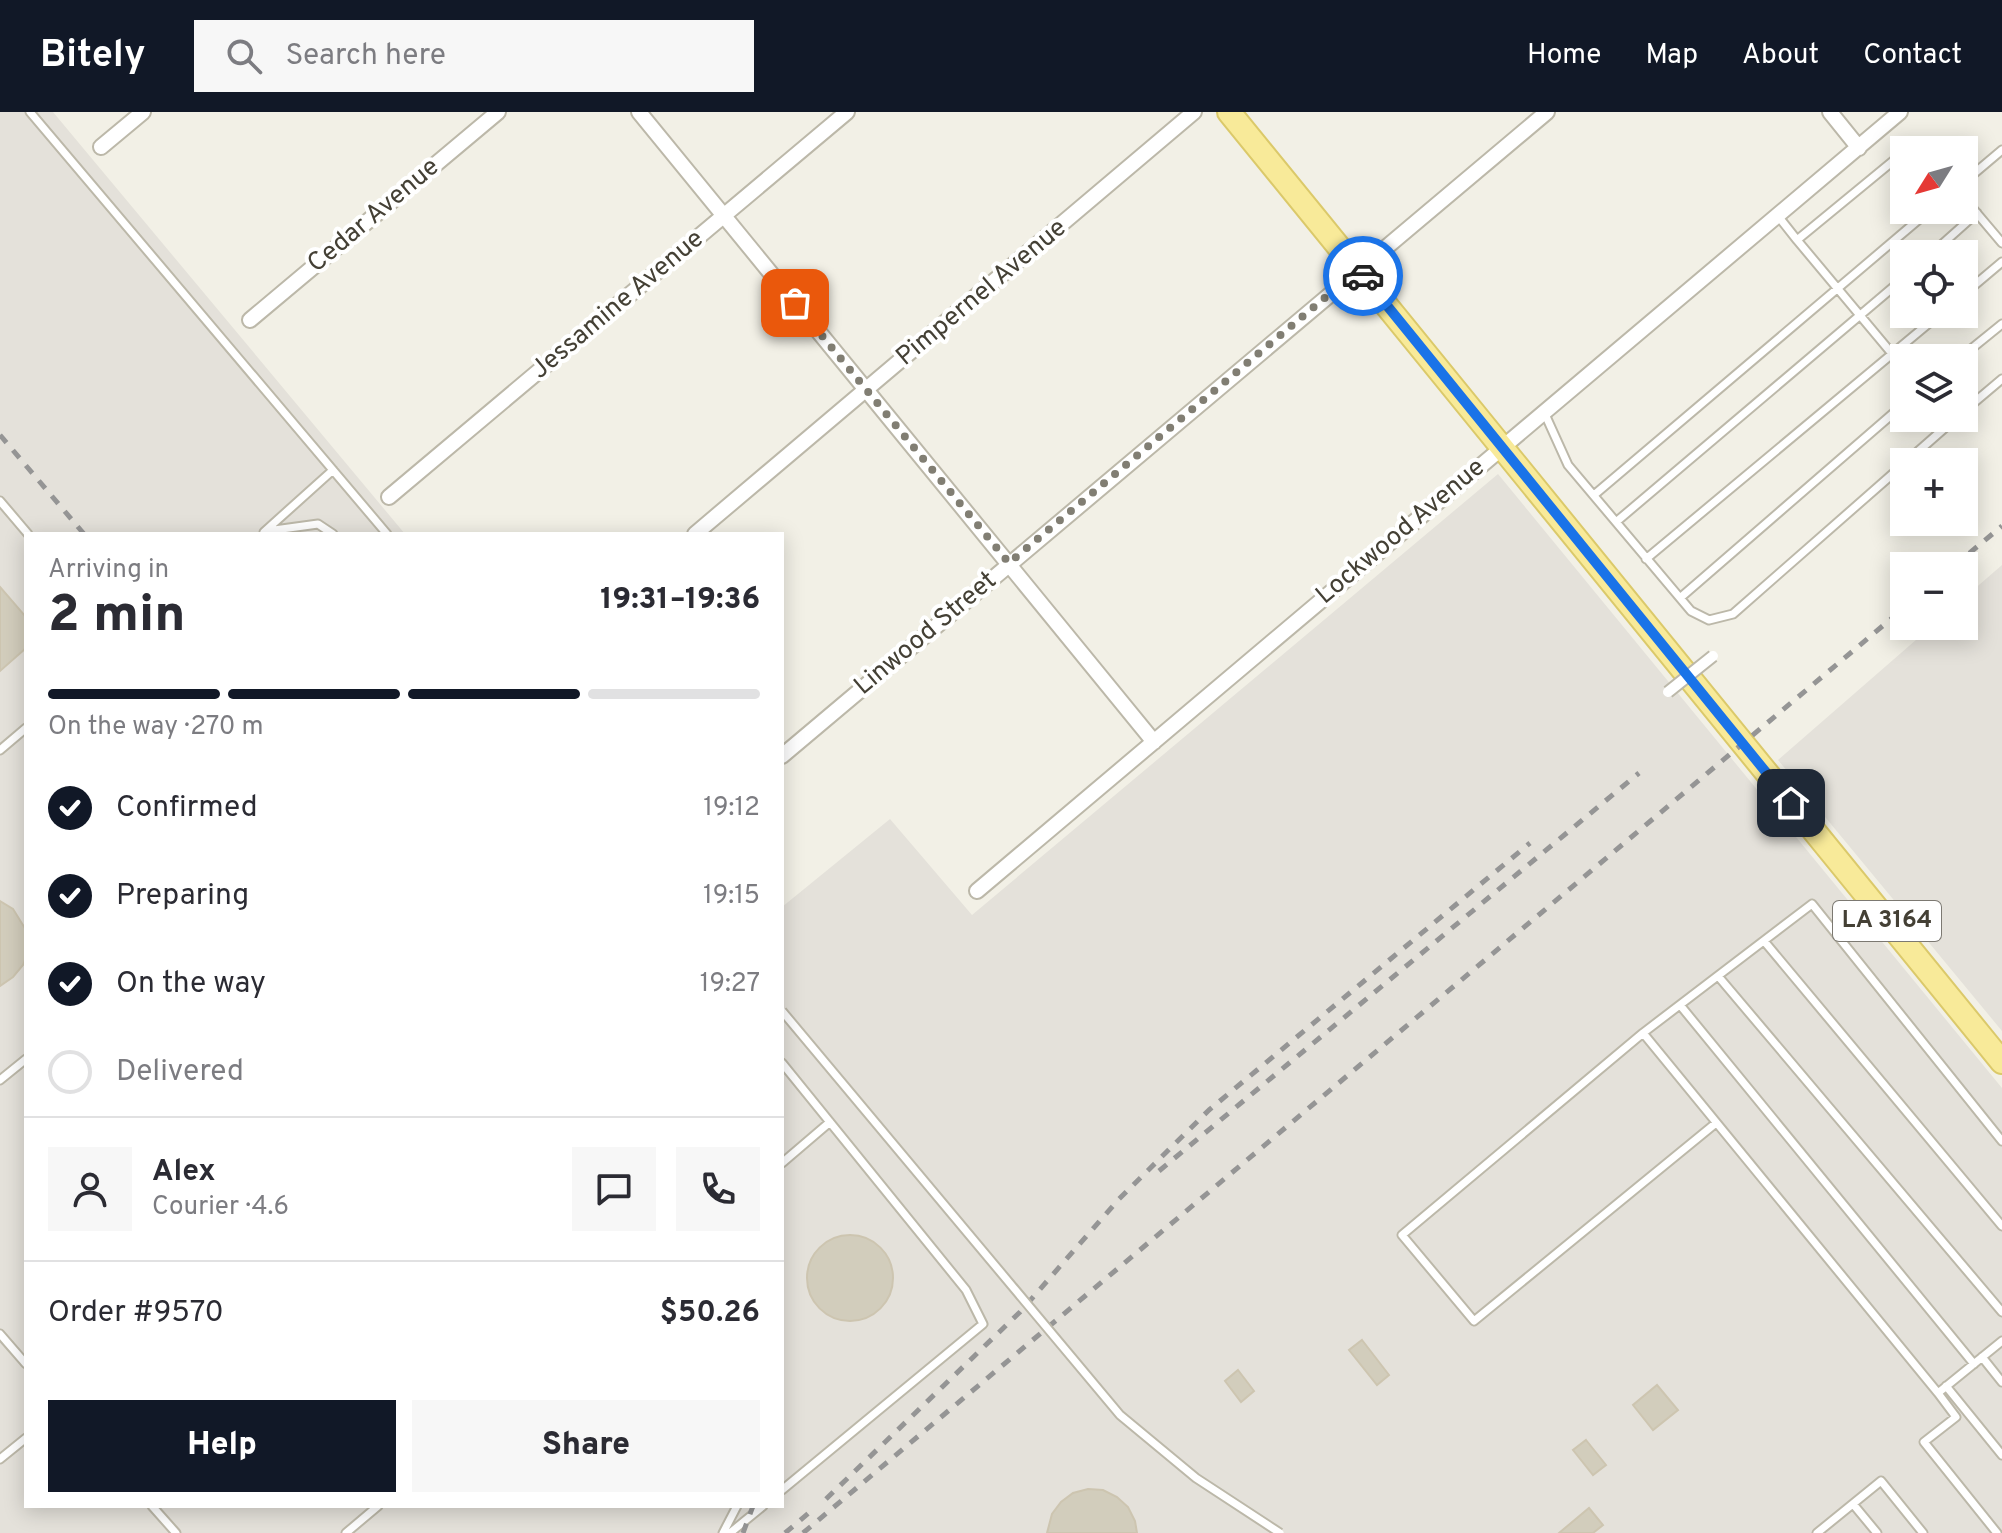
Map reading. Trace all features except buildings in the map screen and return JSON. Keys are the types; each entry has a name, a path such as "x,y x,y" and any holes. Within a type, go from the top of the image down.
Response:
{"main road":[{"name":"LA 3164","path":"1229,112 2002,1062"}],"street":[{"path":"101,147 143,112"},
{"name":"Cedar Avenue","path":"250,320 498,112"},
{"path":"639,112 1154,742"},
{"name":"Jessamine Avenue","path":"389,497 847,112"},
{"name":"Pimpernel Avenue","path":"697,532 1194,112"},
{"name":"Linwood Street","path":"784,754 1547,112"},
{"path":"1830,112 1859,148"},
{"name":"Lockwood Avenue","path":"977,891 1900,112"},
{"path":"1668,692 1713,656"}],"lane":[{"path":"30,112 385,532"},
{"path":"1978,170 2002,150"},
{"path":"1797,240 1890,163"},
{"path":"1978,214 2002,243"},
{"path":"1778,216 1890,352"},
{"path":"1594,495 1913,224"},
{"path":"1947,240 1965,224"},
{"path":"1978,282 2002,262"},
{"path":"1616,522 1890,290"},
{"path":"1977,344 2002,324"},
{"path":"1904,344 1923,328"},
{"path":"1646,559 1890,356"},
{"path":"1978,399 2002,379"},
{"path":"1544,412 1568,465 1691,611 1709,620 1733,614 1890,476"},
{"path":"1680,598 1890,416"},
{"path":"1921,448 1938,432"},
{"path":"264,532 333,470"},
{"path":"0,501 26,532"},
{"path":"269,532 318,524 330,532"},
{"path":"0,750 24,730"},
{"path":"1716,1123 1474,1321 1402,1235 1643,1033 1812,904 2002,1141"},
{"path":"1764,941 2002,1226"},
{"path":"1718,976 2002,1312"},
{"path":"1680,1005 1974,1364"},
{"path":"784,1013 1120,1415 1196,1478 1280,1533"},
{"path":"1643,1033 1956,1417 1924,1442 1997,1533"},
{"path":"0,1080 24,1061"},
{"path":"784,1065 966,1290 983,1324 784,1488"},
{"path":"784,1161 830,1122"},
{"path":"0,1334 24,1362"},
{"path":"1938,1393 2002,1341"},
{"path":"1982,1357 2002,1382"},
{"path":"1946,1386 2002,1455"},
{"path":"0,1459 24,1440"},
{"path":"1817,1533 1881,1481 1923,1533"},
{"path":"1853,1504 1877,1533"},
{"path":"154,1508 176,1533"},
{"path":"346,1533 376,1508"},
{"path":"723,1533 736,1508"},
{"path":"730,1533 761,1508"}],"shaded area":[{"path":"0,112 53,112 403,532 24,532 24,1508 784,1508 784,905 890,819 972,915 1498,474 2002,1088 2002,1533 0,1533"},
{"path":"2002,565 2002,1031 1778,760 1916,640 1978,640 1978,586"}],"railway":[{"path":"0,435 82,532"},
{"path":"1971,552 2002,526"},
{"path":"803,1533 1890,620"},
{"path":"1159,1171 1639,773"},
{"path":"826,1499 1020,1312 1119,1199 1209,1110 1530,843"},
{"path":"743,1533 752,1508"},
{"path":"785,1533 810,1512"}],"way so far":[{"path":"795,303 1009,563 1358,270 1363,276"}],"route":[{"path":"1363,276 1791,803"}]}
